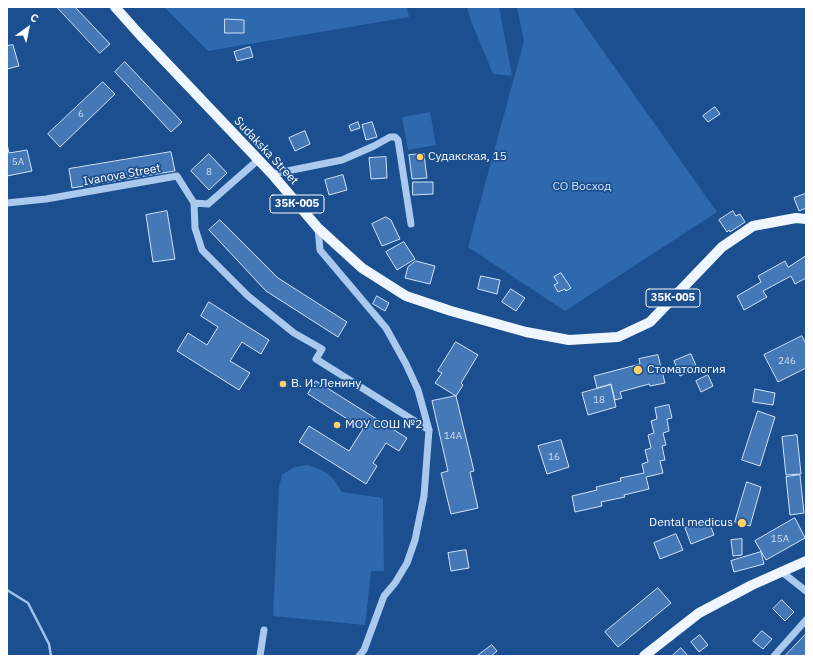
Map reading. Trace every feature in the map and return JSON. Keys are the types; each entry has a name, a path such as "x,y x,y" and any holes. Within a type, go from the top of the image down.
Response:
{"main road":[{"name":"Sudakska Street","path":"115,7 272,174 318,228"},
{"name":"35К-005","path":"318,228 362,268 406,296 526,332 569,340 618,337 650,322 722,247 753,226 796,218 806,219"},
{"path":"644,656 699,613 752,585 806,562"}],"street":[{"path":"272,174 342,160 374,146 390,137 394,137 398,140 410,224"},
{"path":"258,160 208,204 194,203 195,228 202,250 248,296 294,333 322,350 316,359 429,430"},
{"name":"Ivanova Street","path":"7,203 46,199 177,176 194,203"},
{"path":"318,228 320,250 386,328 400,352 418,390 429,430 424,496 416,540 407,562 395,583 384,596 364,650 359,656"},
{"path":"782,572 806,591"},
{"path":"774,656 806,620"},
{"path":"260,656 264,630"}],"green space":[{"path":"164,7 407,7 409,17 208,51"},
{"path":"467,7 499,7 512,76 493,74 471,21"},
{"name":"СО Восход","path":"517,7 572,7 717,212 565,311 468,247 524,41"},
{"path":"430,112 436,145 408,150 402,117"},
{"path":"307,465 328,474 335,481 342,492 383,498 384,571 371,571 365,625 273,616 279,487 282,475 294,467"}],"building":[{"path":"57,7 75,7 110,44 100,53"},
{"path":"225,19 244,20 244,33 225,33"},
{"path":"13,45 19,66 7,69 7,46"},
{"path":"250,47 253,57 237,61 234,52"},
{"path":"125,62 182,122 171,132 115,72"},
{"path":"103,82 115,94 60,147 48,134"},
{"path":"715,107 720,114 708,122 703,116"},
{"path":"358,122 360,128 351,131 349,126"},
{"path":"372,122 377,137 366,140 362,125"},
{"path":"305,131 310,144 295,151 289,138"},
{"path":"7,144 9,153 27,150 32,171 7,176"},
{"path":"171,152 175,171 72,188 69,169"},
{"path":"209,154 227,173 209,190 191,171"},
{"path":"424,154 427,178 412,179 409,155"},
{"path":"386,157 387,178 371,179 369,158"},
{"path":"343,175 347,190 329,195 325,180"},
{"path":"413,182 433,182 433,194 413,195"},
{"path":"805,194 806,208 799,211 794,198"},
{"path":"167,211 175,259 153,262 146,215"},
{"path":"733,211 736,216 740,214 745,222 730,232 729,230 727,232 719,220"},
{"path":"386,217 391,220 400,239 382,246 372,224"},
{"path":"220,220 278,278 347,322 338,337 266,291 209,230"},
{"path":"404,242 415,259 397,270 386,252"},
{"path":"806,256 806,278 795,284 791,276 763,291 767,297 744,310 737,296 761,282 758,276 785,261 788,267"},
{"path":"416,261 435,266 430,284 405,278 408,267"},
{"path":"561,273 571,288 566,291 565,289 558,292 554,285 558,283 554,277"},
{"path":"481,276 500,280 497,294 478,289"},
{"path":"511,289 525,298 516,311 502,302"},
{"path":"377,296 389,303 385,311 373,304"},
{"path":"209,302 269,340 261,354 242,342 230,361 250,373 239,390 177,351 188,333 207,345 218,327 201,316"},
{"path":"802,336 806,344 806,368 778,382 764,355"},
{"path":"456,342 478,355 461,383 463,385 456,396 435,383 442,373 438,371"},
{"path":"691,354 697,368 680,376 674,361"},
{"path":"658,355 665,383 650,386 649,384 620,392 622,398 615,400 611,384 597,388 594,376 640,364 639,359"},
{"path":"708,375 713,386 701,392 696,381"},
{"path":"316,381 407,438 399,451 386,443 373,463 377,466 366,484 299,442 309,426 349,451 363,429 308,394"},
{"path":"611,385 616,407 588,415 582,393"},
{"path":"755,389 775,393 773,405 753,402"},
{"path":"456,396 474,471 470,472 478,508 451,514 441,473 448,471 432,401"},
{"path":"669,405 672,418 667,419 669,431 663,433 666,445 662,446 665,460 660,461 663,473 646,477 649,489 624,495 625,497 601,502 602,506 575,512 572,496 597,490 596,487 621,481 620,478 644,473 642,464 648,462 645,450 651,448 648,435 654,433 651,421 657,419 655,408"},
{"path":"758,411 775,417 760,466 742,460"},
{"path":"797,435 801,474 786,475 782,437"},
{"path":"561,440 569,467 547,474 538,446"},
{"path":"800,475 804,513 790,515 786,477"},
{"path":"747,482 761,487 750,526 735,522"},
{"path":"795,518 805,538 766,560 755,541"},
{"path":"708,519 714,535 691,544 685,528"},
{"path":"676,534 683,550 660,559 654,543"},
{"path":"742,539 742,555 733,556 731,540"},
{"path":"466,550 469,568 451,571 448,553"},
{"path":"761,552 764,564 734,572 731,561"},
{"path":"658,588 671,603 618,647 605,632"},
{"path":"782,600 794,612 785,621 773,609"},
{"path":"762,631 772,639 763,649 753,641"},
{"path":"806,634 806,656 785,656"},
{"path":"700,635 708,645 699,652 691,642"},
{"path":"492,645 497,651 491,656 477,656"},
{"path":"681,648 688,656 672,656"}],"waterway":[{"path":"7,590 28,603 49,644 51,656"}],"place":[{"name":"Судакская, 15","path":"420,157"},
{"name":"Стоматология","path":"638,370"},
{"name":"В. И. Ленину","path":"283,384"},
{"name":"МОУ СОШ №2","path":"337,425"},
{"name":"Dental medicus","path":"742,523"}]}
